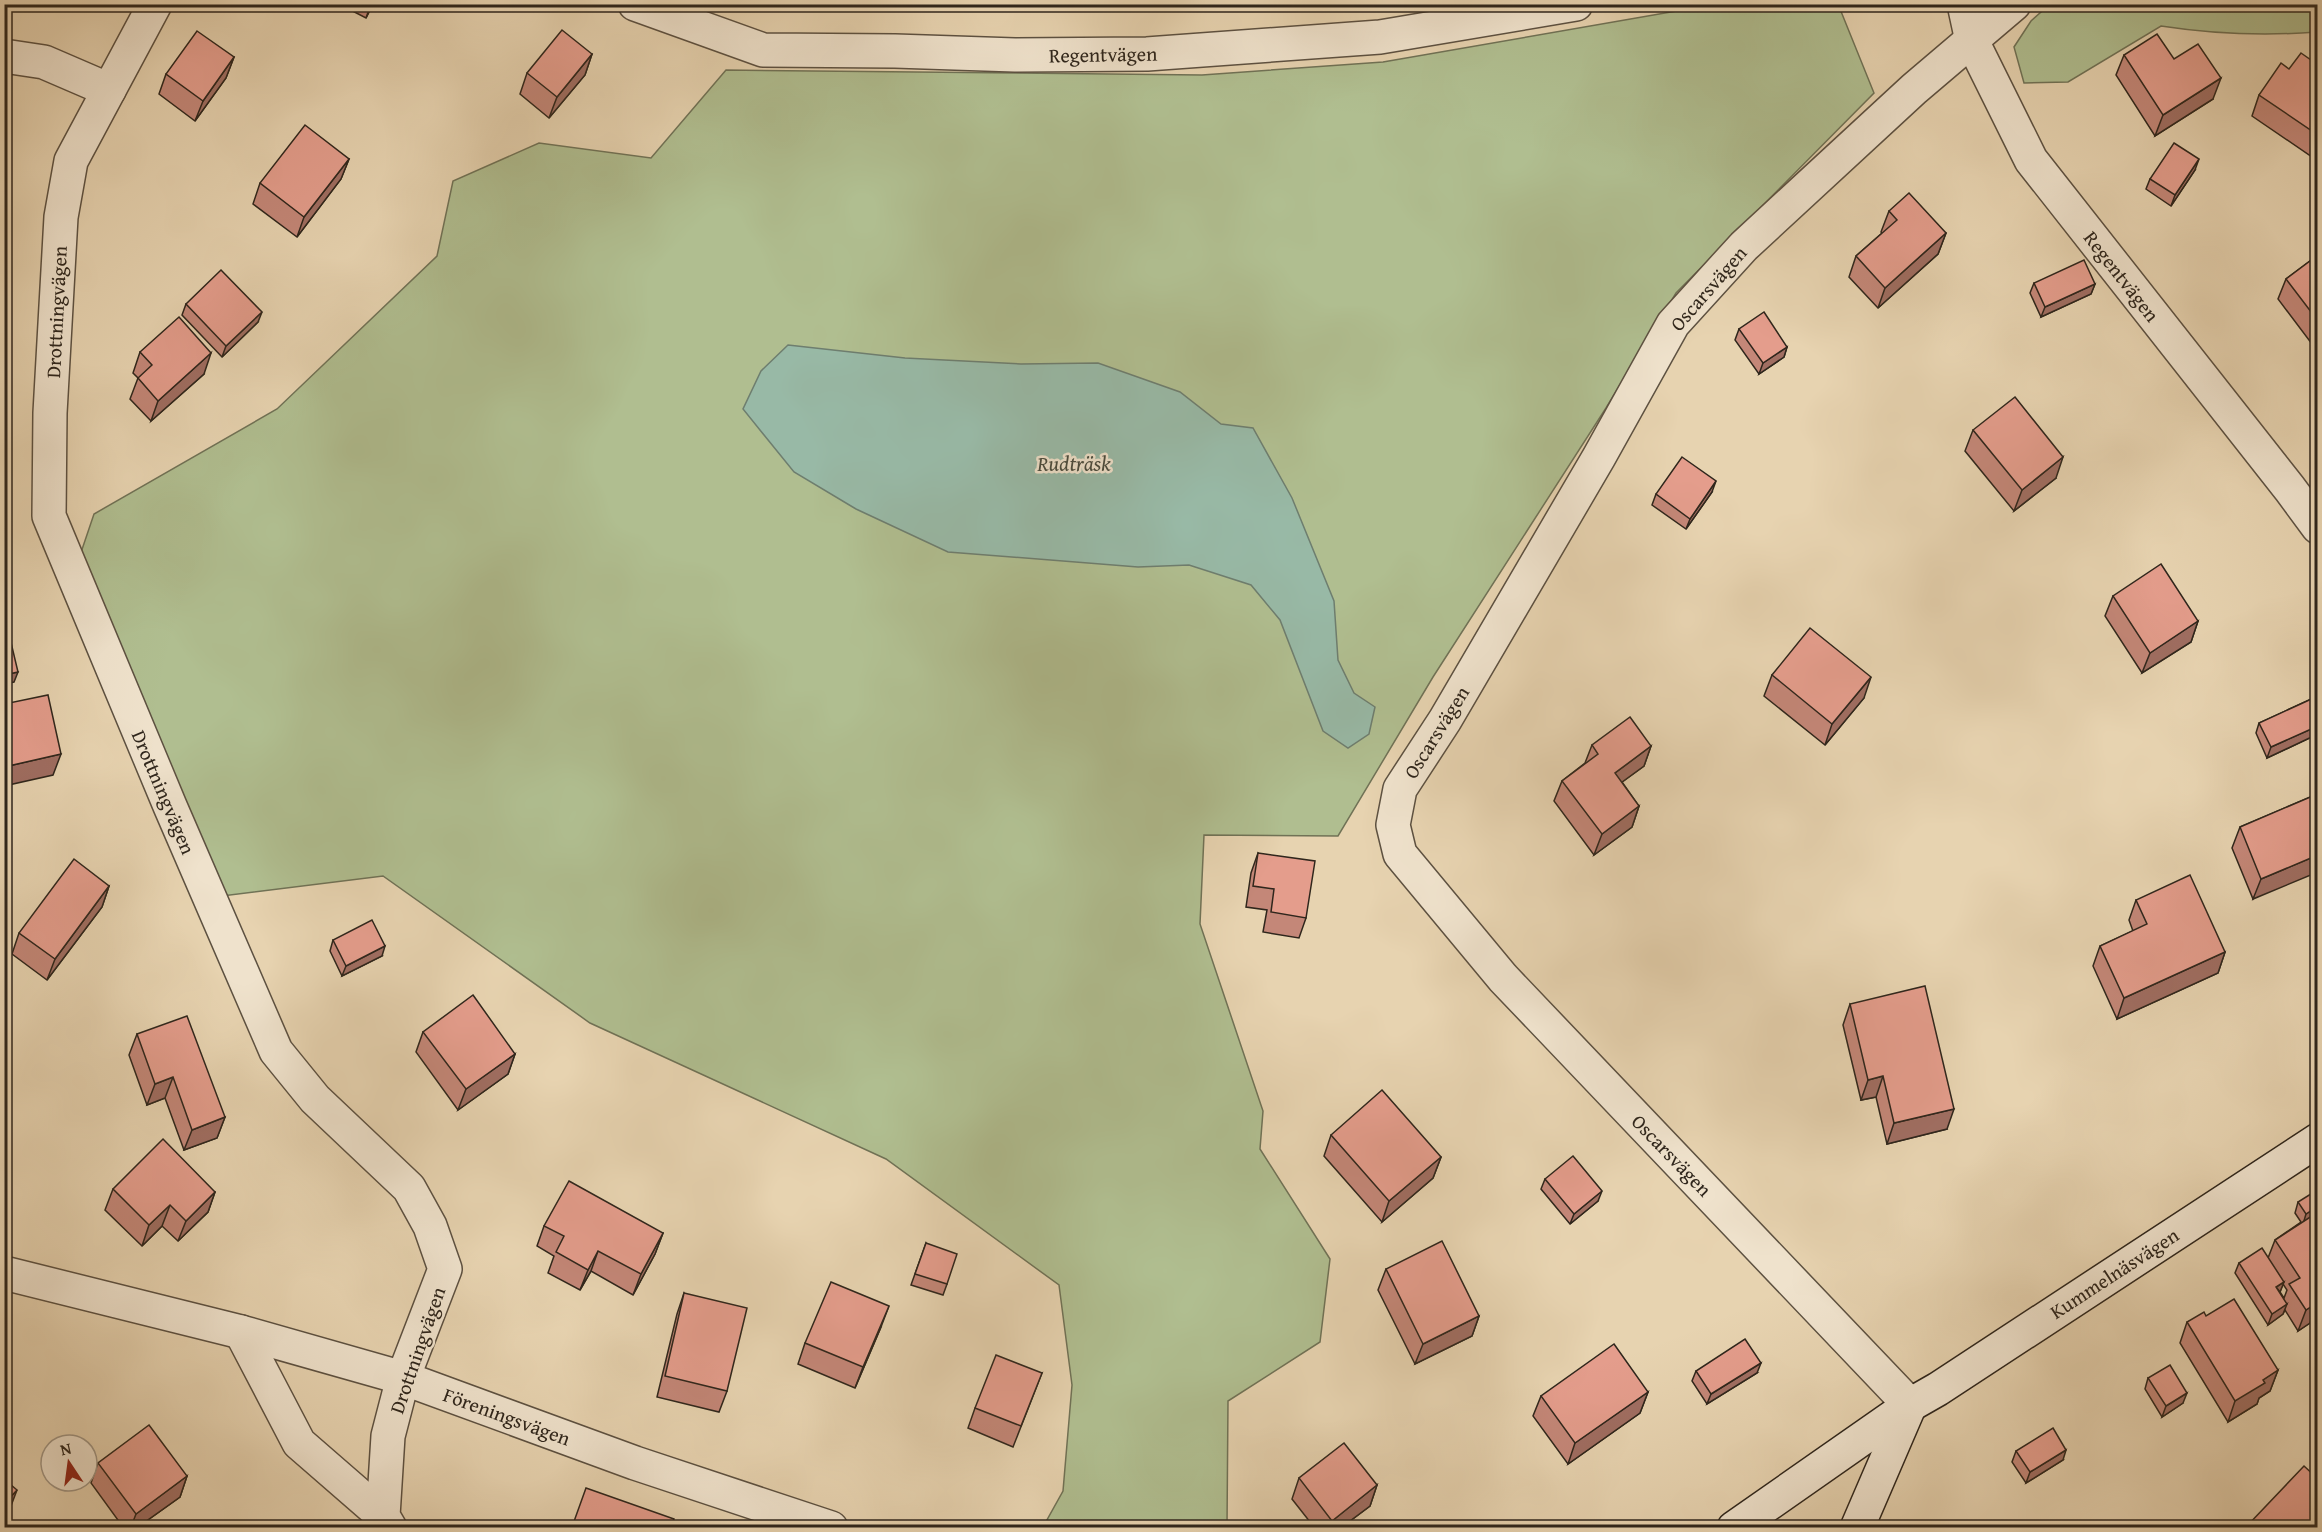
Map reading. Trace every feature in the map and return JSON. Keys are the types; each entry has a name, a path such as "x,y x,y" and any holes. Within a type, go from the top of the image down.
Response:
{"street":[{"name":"Drottningvägen","path":"155,4 71,161 61,218 50,412 50,516 170,806 276,1051 315,1099 409,1188 430,1226 446,1269 403,1378 388,1436 386,1522"},
{"name":"Regentvägen","path":"635,4 763,50 1027,55 1147,54 1380,38 1576,4"},
{"name":"Regentvägen","path":"1964,4 1972,40 2031,160 2318,527"},
{"name":"Oscarsvägen","path":"1910,1405 1503,978 1400,854 1393,825 1400,789 1445,720 1593,468 1673,324 1743,246 1914,89 2013,4"},
{"path":"4,56 44,62 109,90"},
{"name":"Kummelnäsvägen","path":"1734,1527 1910,1405 1938,1389 2318,1140"},
{"name":"Föreningsvägen","path":"4,1273 241,1332 403,1378 635,1463 831,1527"},
{"path":"241,1332 298,1443 386,1522"},
{"path":"1857,1527 1910,1405"}],"shaded area":[{"path":"1838,4 1874,93 1676,293 1606,408 1433,677 1338,836 1204,835 1200,924 1263,1111 1260,1149 1330,1259 1320,1342 1228,1401 1227,1527 1043,1527 1063,1491 1072,1385 1059,1285 886,1159 590,1023 383,876 198,899 71,582 94,514 277,409 437,256 453,181 539,143 651,158 726,70 1202,75 1383,62 1711,5"},
{"path":"2049,5 2317,5 2317,32 2239,34 2161,26 2068,82 2024,83 2014,47 2031,21"}],"water":[{"name":"Rudträsk","path":"788,345 905,358 1021,364 1098,363 1180,392 1221,424 1253,428 1292,498 1334,601 1338,660 1354,693 1375,707 1369,734 1348,748 1323,731 1280,620 1251,585 1189,565 1138,567 948,552 856,509 794,472 743,409 761,371"}],"building":[{"path":"562,30 592,54 557,97 527,73"},
{"path":"197,31 234,57 203,101 166,74"},
{"path":"2157,34 2174,59 2198,44 2221,78 2163,115 2124,55"},
{"path":"2301,53 2318,65 2318,135 2259,95 2281,63 2289,69"},
{"path":"305,125 349,159 304,217 260,183"},
{"path":"2174,143 2199,159 2175,195 2150,179"},
{"path":"1909,193 1946,233 1885,288 1856,256 1897,220 1889,211"},
{"path":"2318,255 2318,321 2286,279"},
{"path":"2084,260 2095,284 2045,307 2034,283"},
{"path":"221,270 262,312 226,346 186,304"},
{"path":"1764,312 1787,347 1763,363 1739,329"},
{"path":"179,317 211,353 158,401 138,378 152,365 140,352"},
{"path":"2015,397 2063,457 2022,490 1973,430"},
{"path":"1682,457 1716,481 1690,519 1656,494"},
{"path":"2161,564 2198,621 2150,653 2113,596"},
{"path":"1810,628 1871,677 1832,724 1772,675"},
{"path":"4,630 8,630 18,672 4,675"},
{"path":"48,695 61,754 4,767 4,704"},
{"path":"2318,696 2318,726 2271,747 2259,723"},
{"path":"1630,717 1651,746 1615,773 1639,806 1602,834 1562,781 1598,754 1592,745"},
{"path":"2315,795 2318,801 2318,855 2261,879 2240,827"},
{"path":"1258,853 1315,861 1306,918 1271,912 1274,889 1253,886"},
{"path":"74,859 109,886 55,959 19,933"},
{"path":"2190,875 2225,952 2124,998 2100,946 2147,924 2136,900"},
{"path":"372,920 385,946 346,966 333,940"},
{"path":"1925,986 1954,1109 1894,1123 1883,1076 1868,1080 1850,1004"},
{"path":"473,995 515,1054 466,1089 423,1032"},
{"path":"187,1016 225,1117 192,1130 173,1077 155,1084 137,1034"},
{"path":"1382,1090 1441,1157 1389,1201 1331,1135"},
{"path":"163,1139 215,1192 186,1221 170,1205 149,1225 113,1189"},
{"path":"1573,1156 1602,1191 1574,1214 1545,1179"},
{"path":"569,1181 663,1233 641,1274 598,1251 588,1270 556,1252 564,1236 544,1226"},
{"path":"2314,1192 2318,1197 2318,1206 2306,1214 2298,1202"},
{"path":"2318,1212 2318,1302 2306,1310 2289,1284 2300,1278 2275,1240"},
{"path":"1442,1241 1479,1316 1423,1344 1386,1269"},
{"path":"926,1243 957,1254 947,1284 915,1274"},
{"path":"2262,1248 2284,1282 2276,1287 2287,1304 2272,1314 2239,1263"},
{"path":"831,1282 889,1306 863,1367 805,1343"},
{"path":"684,1293 747,1308 727,1391 665,1376"},
{"path":"2234,1299 2278,1370 2263,1380 2265,1383 2235,1401 2187,1322 2204,1312 2206,1316"},
{"path":"1745,1339 1761,1363 1711,1394 1696,1371"},
{"path":"1614,1344 1648,1392 1575,1443 1541,1396"},
{"path":"996,1355 1042,1373 1021,1426 975,1408"},
{"path":"2170,1365 2187,1393 2166,1406 2148,1378"},
{"path":"149,1425 187,1476 136,1514 99,1462"},
{"path":"2053,1428 2066,1450 2030,1472 2016,1451"},
{"path":"1344,1443 1377,1485 1332,1521 1299,1478"},
{"path":"2304,1466 2318,1479 2318,1515 2306,1527 2246,1527"},
{"path":"4,1479 17,1490 4,1504"},
{"path":"586,1488 674,1519 671,1527 572,1527"}]}
